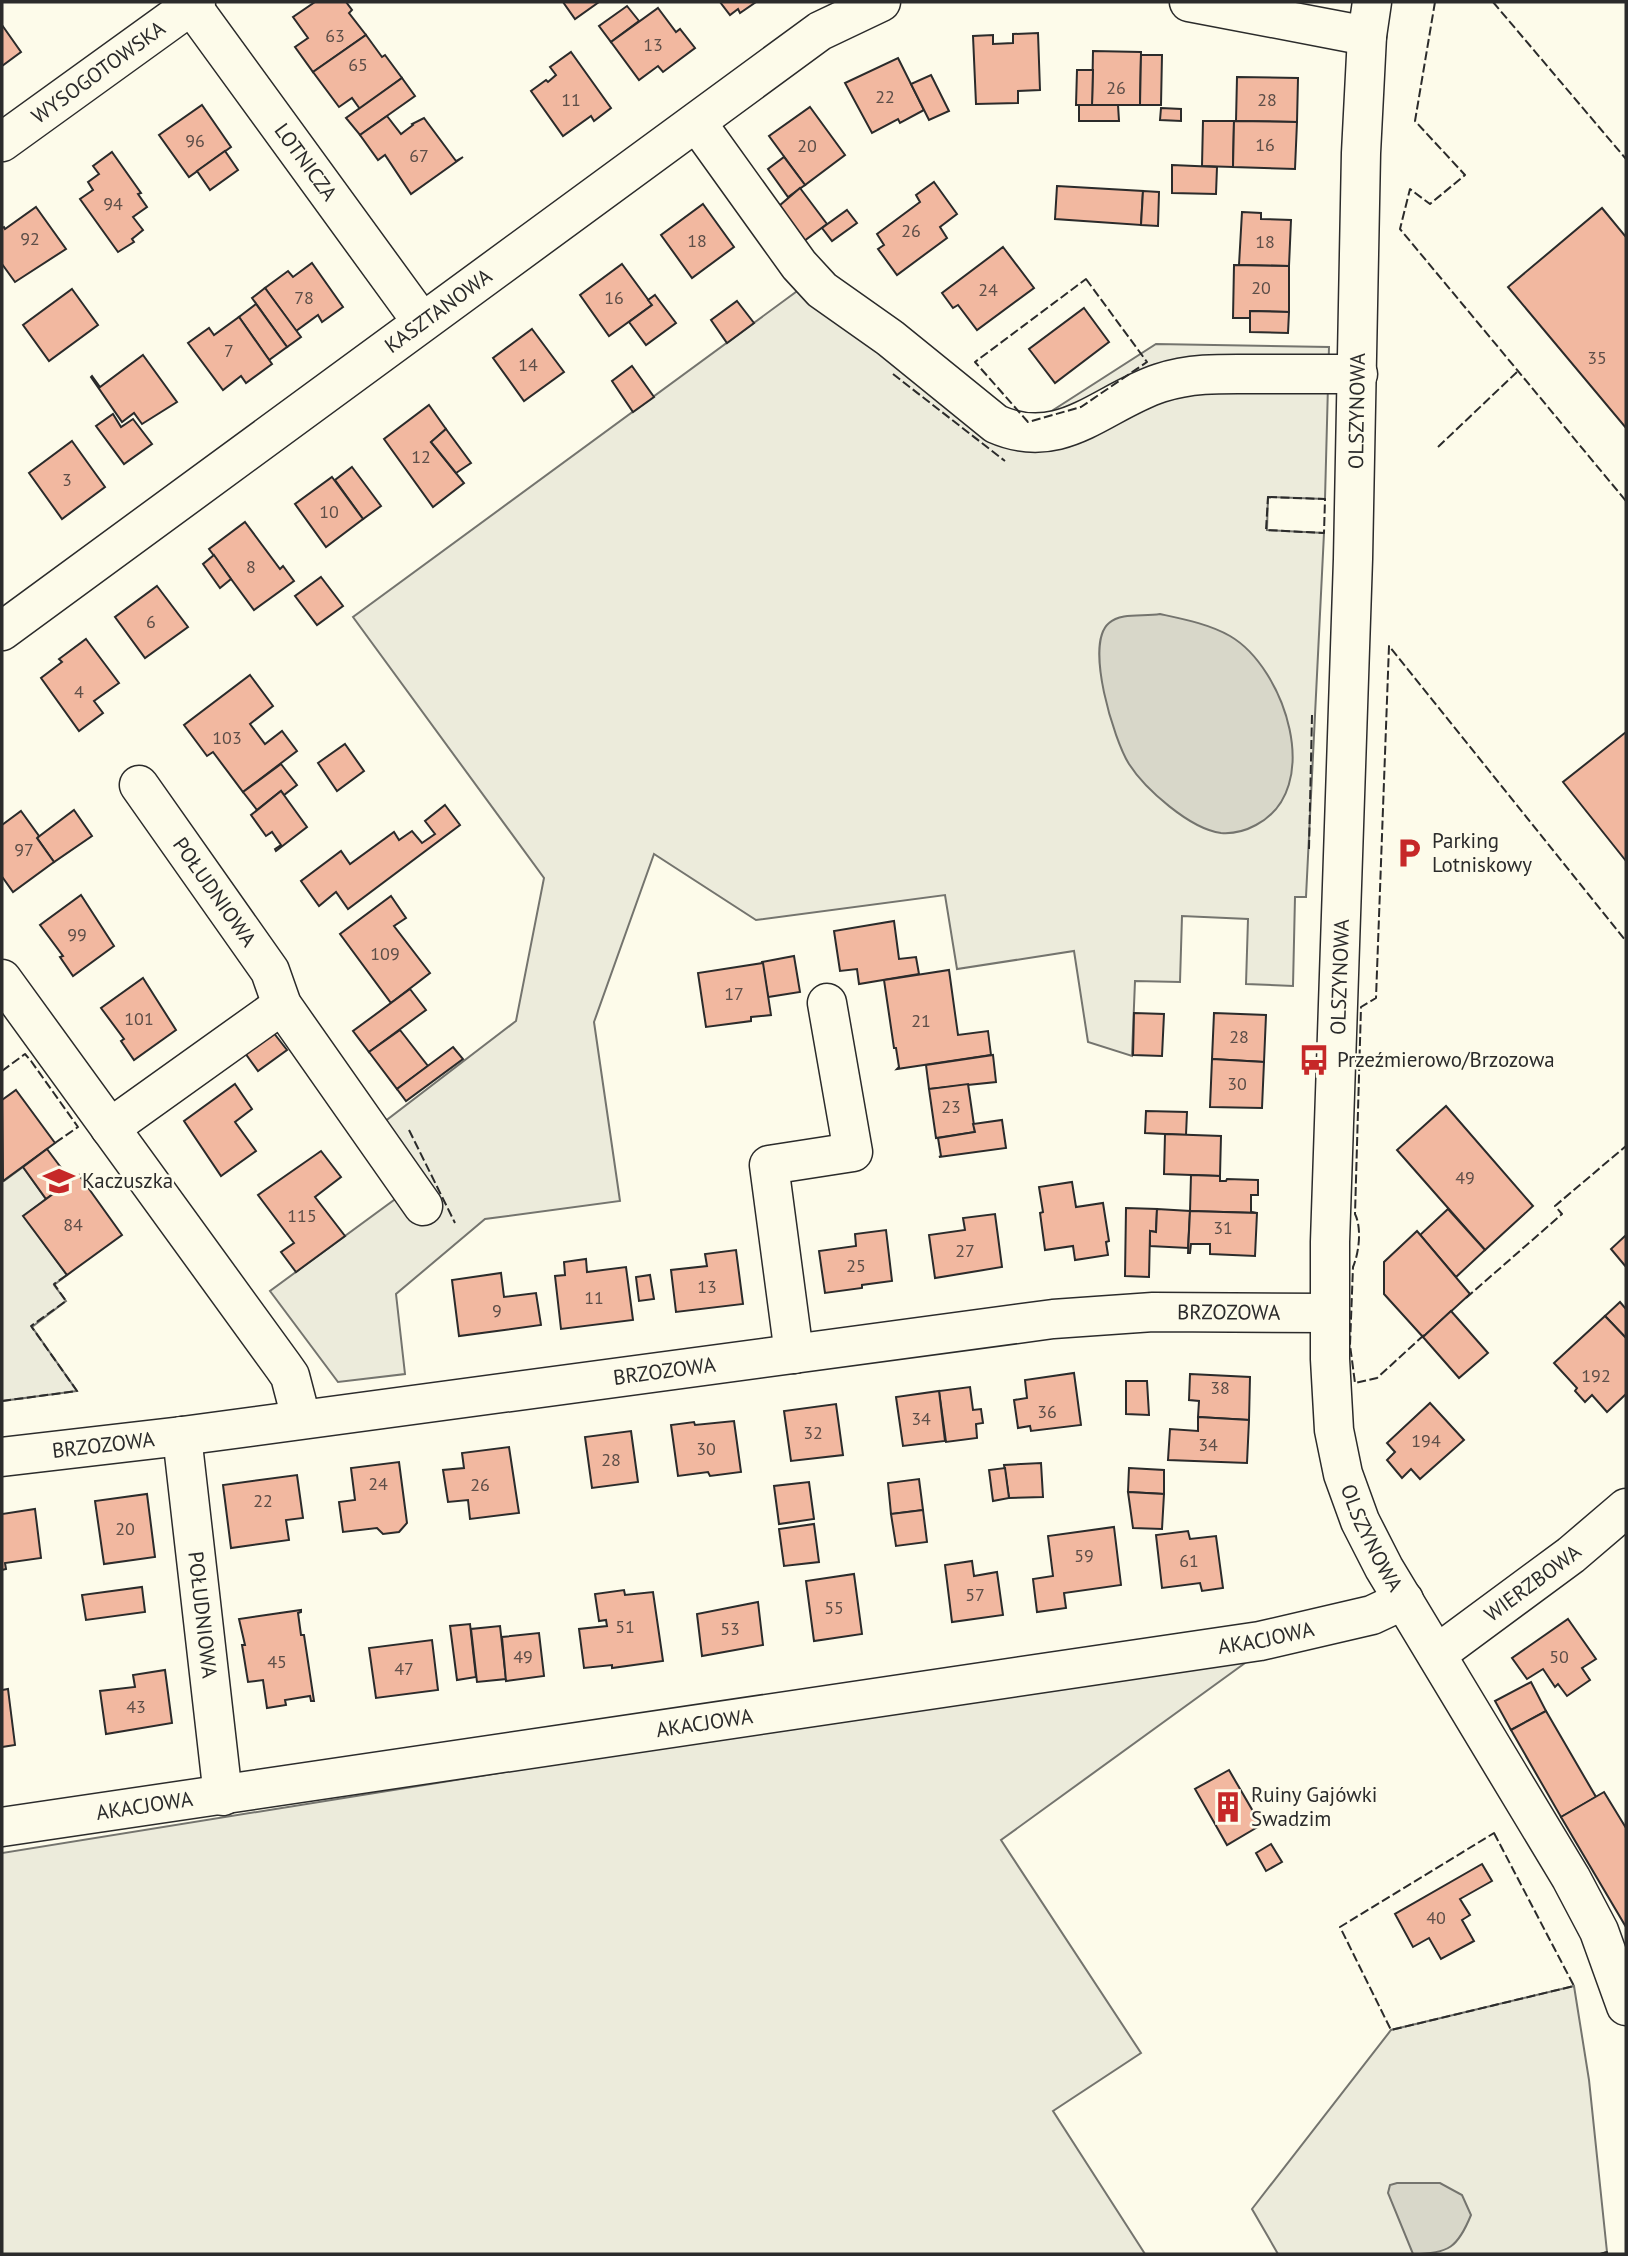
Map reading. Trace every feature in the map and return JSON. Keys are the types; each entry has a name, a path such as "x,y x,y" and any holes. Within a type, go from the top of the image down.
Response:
{"street":[{"name":"KASZTANOWA","path":"2,631 820,32 881,2"},
{"path":"1189,2 1369,19"},
{"name":"WYSOGOTOWSKA","path":"2,142 192,3"},
{"name":"LOTNICZA","path":"192,3 422,323"},
{"name":"OLSZYNOWA","path":"1369,19 1361,153 1358,374 1329,1314 1334,1430 1343,1474 1360,1521 1404,1601 1571,1878 1599,1931 1626,2006"},
{"path":"697,123 799,265 822,289 890,338 996,424 1007,429 1042,434 1064,429 1158,384 1195,374 1358,374"},
{"name":"POŁUDNIOWA","path":"139,785 270,971 282,1005 423,1206"},
{"path":"2,979 290,1376 301,1418"},
{"path":"794,1354 769,1165 853,1152 827,1003"},
{"path":"110,1128 282,1005"},
{"name":"BRZOZOWA","path":"2,1457 181,1436 1053,1319 1153,1312 1329,1314"},
{"name":"POŁUDNIOWA","path":"181,1436 223,1796"},
{"name":"WIERZBOWA","path":"1437,1654 1572,1555 1626,1508"},
{"name":"AKACJOWA","path":"2,1827 1260,1641 1372,1615 1404,1601"}],"shaded area":[{"path":"800,289 1008,439 1156,344 1329,347 1325,499 1268,497 1267,530 1324,533 1306,897 1295,897 1293,986 1246,984 1248,919 1182,916 1180,982 1135,981 1132,1056 1088,1042 1074,951 957,969 945,895 756,920 654,854 594,1022 620,1201 485,1219 396,1294 405,1374 338,1382 270,1291 398,1197 358,1142 516,1021 544,878 353,617"},
{"path":"1160,614 1205,625 1230,636 1250,652 1267,674 1281,700 1290,729 1293,758 1289,785 1277,808 1248,829 1221,833 1182,816 1136,774 1116,735 1100,671 1102,634 1109,623 1120,617"},
{"path":"23,1167 46,1199 24,1216 67,1275 54,1285 66,1301 32,1327 77,1391 2,1401 2,1179 4,1181"},
{"path":"1263,1650 1001,1840 1141,2053 1053,2111 1145,2254 2,2254 2,1853"},
{"path":"1574,1986 1589,2080 1607,2252 1278,2254 1252,2209 1391,2030"},
{"path":"1440,2183 1462,2195 1471,2215 1462,2235 1444,2250 1413,2254 1388,2193 1390,2185"}],"building":[{"path":"315,2 346,2 352,10 349,13 366,35 313,72 295,47 308,38 293,17"},
{"path":"563,2 599,2 575,19"},
{"path":"720,2 756,2 740,13 738,9 730,15"},
{"path":"627,6 639,21 611,42 599,26"},
{"path":"658,8 676,32 680,29 695,48 663,72 658,66 639,80 611,42"},
{"path":"2,25 21,52 2,66"},
{"path":"1038,33 1040,90 1018,91 1018,103 976,104 973,36 993,35 993,44 1013,43 1013,34"},
{"path":"366,35 402,78 360,109 352,98 339,107 313,72"},
{"path":"1093,51 1141,52 1140,105 1092,105"},
{"path":"571,52 611,108 594,121 591,116 563,136 531,91 556,75 550,67"},
{"path":"1141,55 1162,55 1161,105 1140,105"},
{"path":"898,58 924,110 900,123 898,119 872,133 845,83"},
{"path":"1077,70 1093,70 1092,105 1076,105"},
{"path":"931,75 949,111 929,120 911,84"},
{"path":"1237,77 1298,78 1297,122 1236,121"},
{"path":"402,78 415,96 360,135 346,118"},
{"path":"202,105 231,147 189,177 159,135"},
{"path":"1079,105 1118,105 1119,121 1079,121"},
{"path":"810,107 845,155 805,185 769,136"},
{"path":"1161,108 1181,109 1181,121 1160,120"},
{"path":"387,116 401,134 424,118 456,161 463,157 411,194 385,155 378,160 360,135"},
{"path":"1203,121 1234,121 1233,167 1202,166"},
{"path":"1234,121 1297,122 1295,169 1233,167"},
{"path":"225,151 238,170 210,190 197,171"},
{"path":"112,152 141,193 138,194 147,207 133,217 143,230 132,239 134,242 118,252 80,199 93,190 88,182 99,174 93,166"},
{"path":"784,157 805,185 788,197 768,169"},
{"path":"1172,165 1217,167 1216,194 1172,193"},
{"path":"934,182 957,214 940,227 947,238 897,275 878,249 884,245 877,234 920,202 916,195"},
{"path":"1057,186 1143,191 1141,225 1055,219"},
{"path":"800,188 827,224 804,241 779,206"},
{"path":"1143,191 1159,192 1158,226 1141,225"},
{"path":"703,204 734,247 692,278 661,235"},
{"path":"36,207 66,249 15,282 2,264 2,228 5,229"},
{"path":"1602,208 1626,237 1626,428 1508,287"},
{"path":"847,210 857,223 832,241 822,228"},
{"path":"1242,212 1261,213 1261,219 1291,220 1289,266 1239,265"},
{"path":"1003,247 1034,288 977,330 958,305 953,308 942,293"},
{"path":"312,263 343,307 322,322 318,315 296,331 265,288 288,271 293,277"},
{"path":"622,264 652,305 609,336 580,295"},
{"path":"1234,265 1289,266 1289,312 1250,311 1250,318 1233,318"},
{"path":"265,288 301,337 287,347 252,298"},
{"path":"72,289 98,325 49,361 23,325"},
{"path":"655,295 676,323 646,345 629,322 652,305 648,300"},
{"path":"737,301 754,323 727,343 711,320"},
{"path":"256,304 287,347 269,360 239,317"},
{"path":"1084,308 1109,342 1055,383 1029,349"},
{"path":"1250,311 1289,312 1288,333 1250,332"},
{"path":"239,317 272,364 246,383 241,376 223,390 188,343 209,328 214,335"},
{"path":"532,329 564,372 524,401 493,358"},
{"path":"143,355 177,402 142,424 134,413 122,422 91,377 100,387"},
{"path":"632,366 654,397 633,412 612,381"},
{"path":"429,405 446,429 431,442 464,483 433,507 384,439"},
{"path":"113,414 121,427 133,419 152,444 124,464 96,426"},
{"path":"446,429 471,463 456,473 431,442"},
{"path":"72,441 105,487 62,519 29,473"},
{"path":"352,467 381,506 363,519 335,480"},
{"path":"332,477 363,519 326,547 295,504"},
{"path":"245,522 280,569 283,566 294,581 254,610 209,549"},
{"path":"214,555 231,579 220,588 203,564"},
{"path":"321,577 343,606 317,625 295,596"},
{"path":"157,586 188,627 145,658 115,617"},
{"path":"86,639 119,683 94,701 103,713 79,731 41,678 62,662 59,659"},
{"path":"250,675 273,706 250,724 265,744 282,731 297,751 243,792 213,752 207,756 184,725"},
{"path":"1626,732 1626,861 1563,782"},
{"path":"345,744 364,771 337,791 318,763"},
{"path":"281,764 297,785 284,795 281,791 257,810 243,792"},
{"path":"281,791 307,827 276,851 281,845 272,832 266,836 251,815"},
{"path":"445,805 460,825 348,909 336,892 319,906 301,881 341,851 350,864 394,832 399,840 412,831 422,843 435,834 425,821"},
{"path":"74,810 92,836 54,862 37,838"},
{"path":"21,811 54,862 13,892 2,879 2,825"},
{"path":"81,895 114,946 73,976 60,957 63,956 40,925"},
{"path":"391,896 406,918 394,926 430,973 391,1003 340,934"},
{"path":"894,921 899,959 916,957 919,974 859,984 857,969 840,971 834,931"},
{"path":"794,956 800,992 768,997 762,962"},
{"path":"763,963 771,1015 751,1017 751,1021 706,1027 698,973"},
{"path":"949,970 958,1035 988,1031 991,1055 897,1069 899,1067 884,980"},
{"path":"143,978 176,1030 134,1060 121,1041 124,1039 101,1008"},
{"path":"410,989 426,1010 369,1052 353,1031"},
{"path":"1134,1013 1164,1014 1162,1056 1133,1055"},
{"path":"1214,1013 1266,1015 1264,1062 1212,1059"},
{"path":"400,1030 428,1066 397,1089 369,1052"},
{"path":"273,1032 287,1050 258,1071 245,1053"},
{"path":"453,1047 463,1059 406,1101 397,1089"},
{"path":"993,1055 996,1082 929,1089 926,1065"},
{"path":"1212,1059 1264,1062 1262,1108 1210,1107"},
{"path":"235,1084 252,1109 235,1122 256,1151 221,1176 184,1121"},
{"path":"968,1084 975,1132 936,1138 929,1089"},
{"path":"16,1090 55,1143 3,1181 2,1100"},
{"path":"1446,1106 1533,1206 1485,1250 1397,1150"},
{"path":"1146,1111 1187,1112 1186,1135 1145,1133"},
{"path":"1002,1120 1006,1148 939,1157 938,1138 975,1132 973,1124"},
{"path":"1165,1134 1221,1136 1220,1176 1164,1174"},
{"path":"47,1149 71,1181 46,1199 23,1167"},
{"path":"321,1151 341,1177 315,1197 345,1236 296,1272 281,1252 294,1243 258,1195"},
{"path":"79,1175 122,1235 67,1275 23,1216"},
{"path":"1191,1175 1220,1176 1220,1181 1258,1180 1258,1195 1251,1195 1251,1212 1257,1213 1190,1211"},
{"path":"1072,1182 1076,1207 1103,1203 1109,1241 1106,1242 1108,1255 1075,1260 1073,1246 1045,1250 1039,1187"},
{"path":"1126,1208 1157,1209 1156,1232 1150,1231 1149,1277 1125,1276"},
{"path":"1157,1209 1190,1211 1188,1248 1150,1246 1150,1231 1156,1232"},
{"path":"1448,1209 1485,1250 1456,1277 1420,1235"},
{"path":"1190,1211 1257,1213 1255,1256 1210,1254 1210,1244 1191,1244 1188,1253"},
{"path":"995,1214 1002,1267 935,1278 929,1235 965,1230 963,1218"},
{"path":"886,1230 892,1281 825,1293 819,1251 856,1246 855,1234"},
{"path":"1417,1231 1470,1294 1423,1337 1384,1294 1384,1262"},
{"path":"1626,1235 1626,1267 1611,1249"},
{"path":"736,1250 743,1304 676,1312 671,1270 707,1266 705,1254"},
{"path":"586,1259 587,1272 626,1267 633,1320 561,1329 555,1276 565,1275 564,1262"},
{"path":"501,1273 504,1297 536,1293 541,1325 459,1336 452,1280"},
{"path":"650,1275 654,1299 639,1301 636,1277"},
{"path":"1620,1302 1626,1309 1626,1338 1605,1316"},
{"path":"1451,1311 1488,1353 1459,1378 1423,1337"},
{"path":"1605,1316 1626,1338 1626,1394 1607,1412 1592,1395 1585,1402 1575,1391 1577,1388 1554,1363"},
{"path":"1074,1373 1081,1425 1031,1431 1030,1426 1018,1428 1014,1400 1027,1398 1025,1380"},
{"path":"1190,1374 1250,1377 1249,1420 1198,1417 1199,1401 1189,1400"},
{"path":"1126,1381 1147,1381 1149,1415 1126,1414"},
{"path":"970,1387 973,1410 981,1409 983,1423 976,1424 977,1438 946,1442 939,1391"},
{"path":"939,1391 945,1441 903,1446 896,1397"},
{"path":"1430,1403 1464,1440 1420,1479 1411,1469 1402,1478 1387,1460 1395,1452 1387,1443"},
{"path":"836,1404 843,1455 791,1461 784,1411"},
{"path":"1198,1417 1249,1420 1247,1463 1168,1460 1170,1429 1198,1431"},
{"path":"734,1421 741,1472 678,1476 671,1425"},
{"path":"631,1431 638,1482 592,1488 585,1437"},
{"path":"509,1447 519,1513 470,1519 468,1500 448,1502 443,1470 464,1468 462,1453"},
{"path":"399,1462 407,1523 399,1532 383,1534 377,1528 343,1532 339,1502 355,1500 351,1468"},
{"path":"1041,1463 1043,1497 1009,1498 1004,1465"},
{"path":"1005,1468 1009,1498 993,1501 989,1470"},
{"path":"1129,1468 1164,1470 1164,1494 1128,1492"},
{"path":"297,1475 303,1518 286,1520 289,1540 231,1548 223,1485"},
{"path":"919,1479 923,1510 891,1514 888,1483"},
{"path":"809,1482 814,1519 779,1524 774,1486"},
{"path":"1128,1492 1164,1494 1162,1529 1133,1528"},
{"path":"147,1494 155,1557 104,1564 95,1501"},
{"path":"35,1509 41,1558 5,1563 6,1569 2,1570 2,1514"},
{"path":"923,1510 927,1542 896,1546 891,1514"},
{"path":"814,1524 819,1562 784,1566 779,1529"},
{"path":"1114,1527 1121,1585 1064,1593 1066,1608 1037,1612 1033,1579 1053,1576 1048,1536"},
{"path":"1188,1531 1190,1539 1216,1536 1223,1588 1202,1591 1200,1583 1162,1588 1156,1535"},
{"path":"972,1561 974,1576 997,1572 1003,1615 952,1622 945,1565"},
{"path":"854,1574 862,1634 814,1641 806,1581"},
{"path":"142,1587 145,1612 86,1620 82,1595"},
{"path":"624,1590 625,1595 653,1592 663,1661 612,1668 612,1665 584,1668 579,1629 607,1626 606,1620 599,1621 595,1594"},
{"path":"758,1602 763,1645 702,1656 697,1614"},
{"path":"301,1610 298,1613 301,1635 304,1635 314,1701 311,1701 310,1696 285,1700 286,1705 267,1708 263,1680 248,1682 242,1645 245,1645 239,1619"},
{"path":"1568,1619 1596,1659 1582,1668 1590,1680 1567,1696 1558,1684 1555,1687 1543,1669 1527,1679 1512,1658"},
{"path":"470,1624 476,1677 457,1680 450,1626"},
{"path":"500,1626 506,1679 477,1682 471,1629"},
{"path":"539,1633 544,1676 506,1681 502,1637"},
{"path":"432,1640 438,1690 376,1698 369,1648"},
{"path":"165,1670 172,1723 106,1734 100,1691 135,1687 133,1675"},
{"path":"1531,1682 1546,1711 1511,1730 1495,1701"},
{"path":"8,1689 15,1745 2,1747 2,1690"},
{"path":"1546,1711 1596,1797 1561,1817 1511,1730"},
{"name":"Ruiny Gajówki Swadzim","path":"1229,1770 1261,1825 1227,1845 1195,1789"},
{"path":"1604,1792 1626,1828 1626,1927 1561,1817"},
{"path":"1271,1844 1282,1862 1266,1871 1256,1853"},
{"path":"1482,1864 1492,1881 1460,1899 1470,1915 1462,1920 1474,1941 1441,1959 1429,1938 1413,1947 1395,1914"}],"fence":[{"path":"1435,2 1415,121 1465,175 1430,204 1410,189 1400,229 1626,501"},
{"path":"1493,2 1626,159"},
{"path":"1086,279 1147,362 1081,407 1028,422 975,362 1086,279"},
{"path":"1438,447 1518,371"},
{"path":"893,374 1005,461"},
{"path":"1268,497 1325,499 1324,533 1266,530 1268,497"},
{"path":"1424,1335 1377,1378 1355,1383 1350,1345 1353,1267 1359,1240 1355,1214 1361,1007 1376,998 1389,646 1626,941"},
{"path":"1309,849 1312,715"},
{"path":"2,1071 25,1054 31,1061 78,1127 55,1143"},
{"path":"409,1130 455,1223"},
{"path":"1466,1298 1562,1214 1555,1206 1626,1146"},
{"path":"2,1401 77,1391 31,1326 66,1301 54,1284 67,1275"},
{"path":"1494,1833 1574,1986 1391,2030 1340,1927 1494,1833"},
{"path":"1600,2254 1607,2254"}],"place":[{"name":"Parking Lotniskowy","path":"1409,853"},
{"name":"Przeźmierowo/Brzozowa","path":"1314,1060"},
{"name":"Kaczuszka","path":"59,1181"},
{"name":"Ruiny Gajówki Swadzim","path":"1228,1807"}]}
